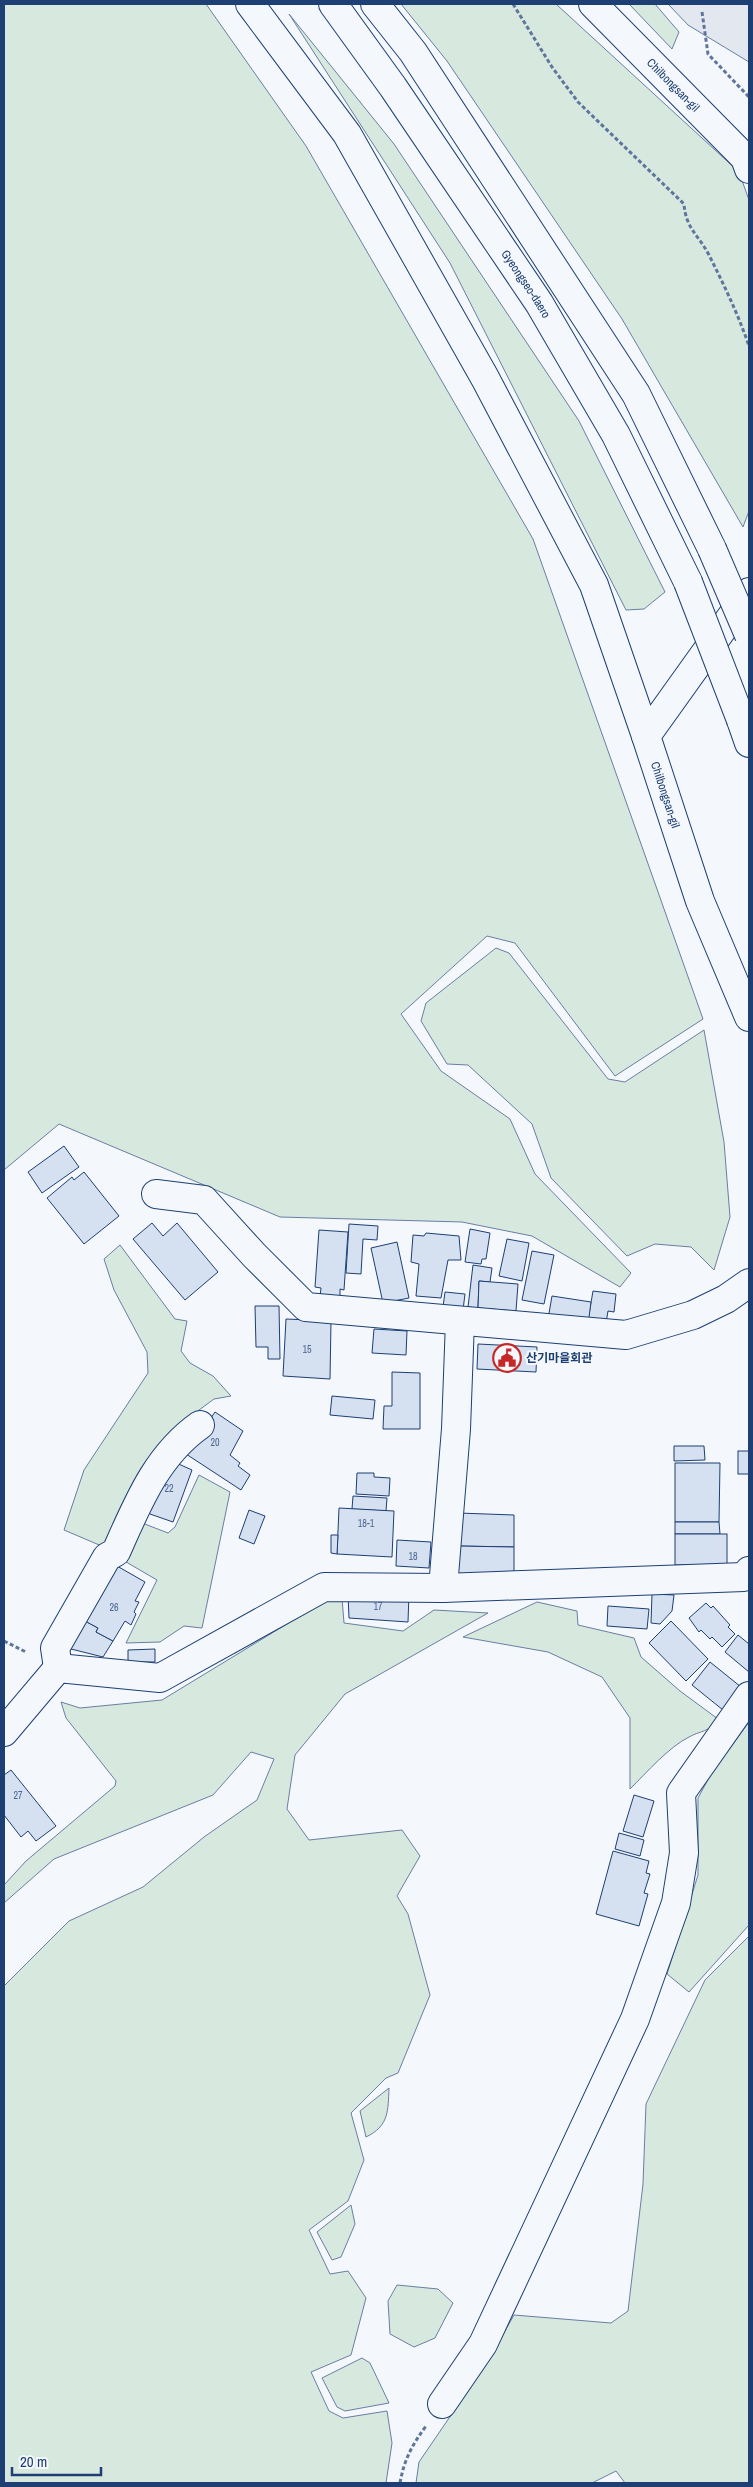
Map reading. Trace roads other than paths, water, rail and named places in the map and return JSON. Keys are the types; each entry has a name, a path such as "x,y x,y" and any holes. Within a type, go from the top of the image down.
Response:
{"street":[{"name":"Chilbongsan-gil","path":"250,4 347,134 485,378 594,585 700,901 749,1017"},
{"name":"Gyeongseo-daero","path":"332,4 393,87 539,303 616,436 688,582 745,732"},
{"path":"375,4 413,52 636,394 712,549 749,635"},
{"name":"Chilbongsan-gil","path":"593,4 745,158 749,169"},
{"path":"646,736 749,592"},
{"path":"156,1194 204,1200 254,1255 306,1307 626,1335 693,1315 726,1299 749,1283"},
{"path":"443,1588 456,1429 460,1321"},
{"path":"4,1732 58,1668 56,1648 107,1557 116,1552 147,1483 182,1438 200,1425"},
{"path":"58,1668 160,1678 324,1587 443,1588 747,1578"},
{"path":"442,2404 483,2344 635,2019 676,1902 684,1854 681,1793 749,1696"}],"place":[{"name":"산기마을회관","path":"507,1358"}]}
